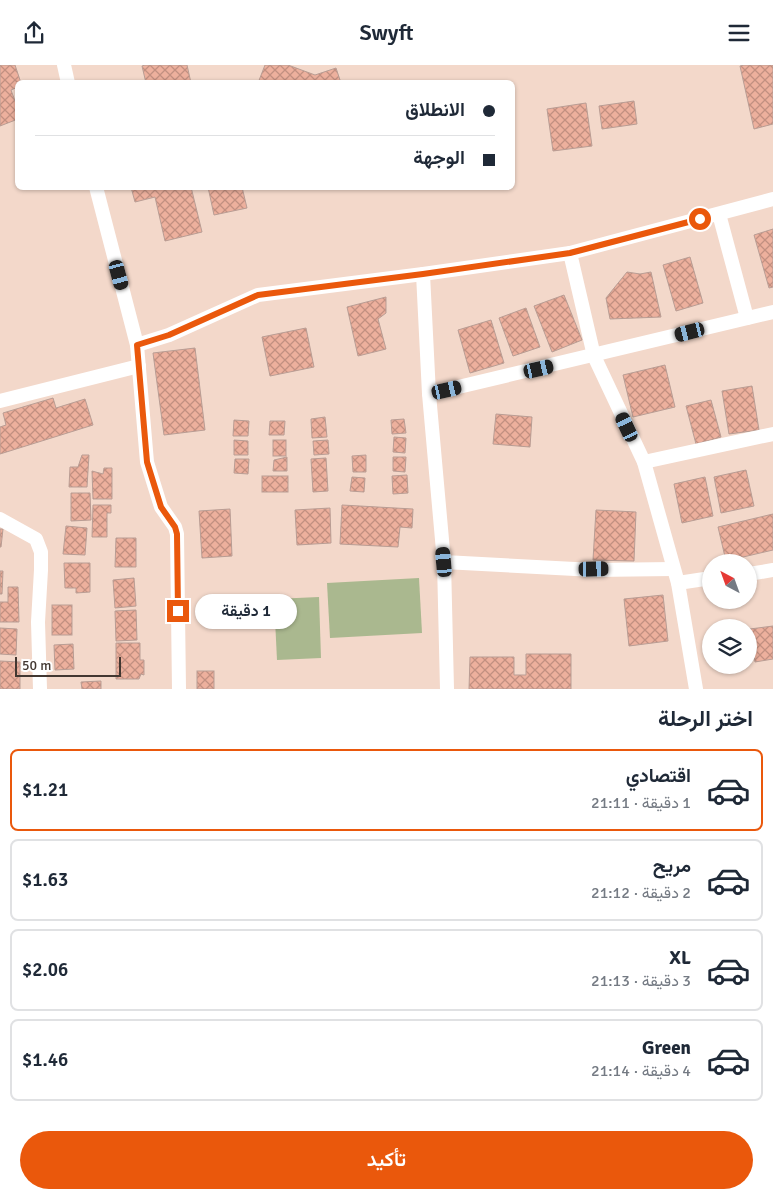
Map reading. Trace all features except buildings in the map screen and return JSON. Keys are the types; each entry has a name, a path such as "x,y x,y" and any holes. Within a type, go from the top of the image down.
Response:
{"street":[{"path":"64,65 67,80"},
{"path":"97,190 137,345 147,462 161,507 175,527 177,534 179,689"},
{"path":"137,345 169,335 258,295 570,253 773,199"},
{"path":"719,214 748,318"},
{"path":"570,253 594,356 644,462 678,583 696,689"},
{"path":"423,274 429,394 444,562 447,689"},
{"path":"429,394 773,312"},
{"path":"0,401 139,367"},
{"path":"644,462 773,434"},
{"path":"0,519 36,539 40,552 41,570 38,622 40,689"},
{"path":"444,562 594,569 673,569"},
{"path":"758,573 773,571"},
{"path":"678,583 702,579"}],"green space":[{"path":"419,578 422,633 330,638 327,583"},
{"path":"319,597 321,658 277,660 274,599"}],"route":[{"path":"178,611 177,534 175,527 161,507 147,462 137,345 169,335 258,295 570,253 700,219"}]}
